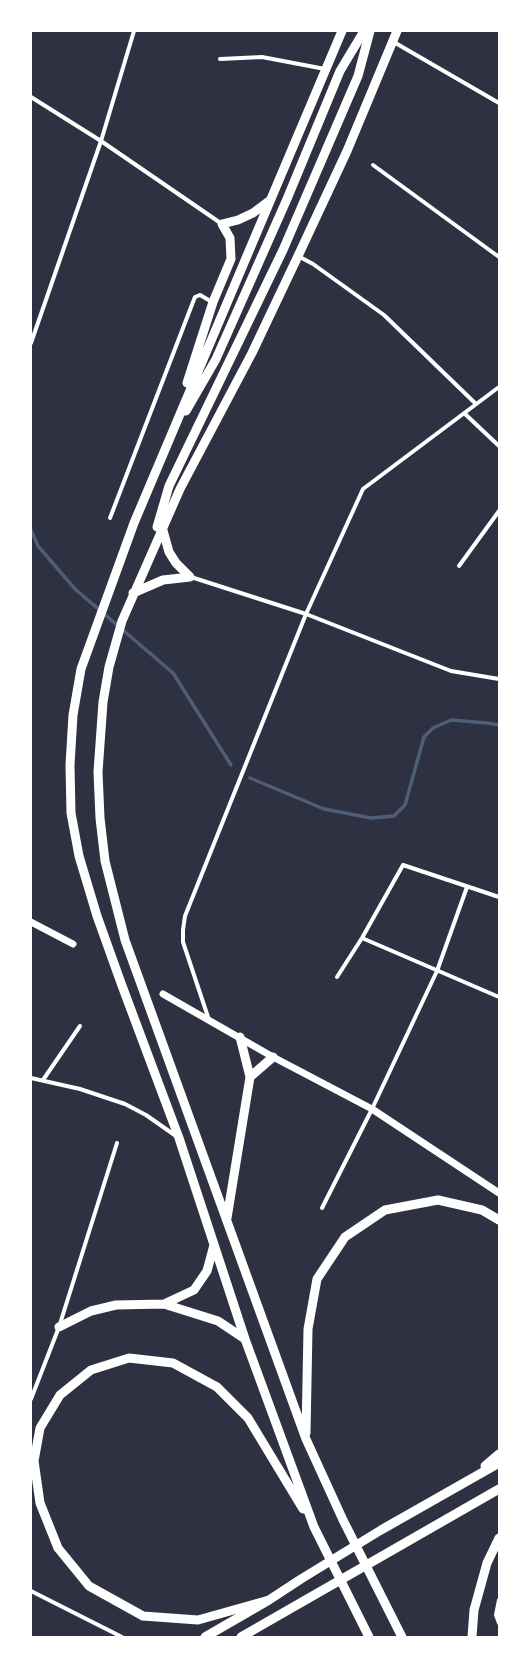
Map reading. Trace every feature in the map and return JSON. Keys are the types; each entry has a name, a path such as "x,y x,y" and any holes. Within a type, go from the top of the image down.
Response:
{"main road":[{"path":"314,1527 245,1339 178,1138 97,916 79,856 71,813 70,765 73,715 81,669 134,523 342,31"},
{"path":"167,443 216,359 287,199 340,71 364,31"},
{"path":"148,559 168,486 283,250 358,76 370,31"},
{"path":"397,31 347,151 298,256 252,352 180,489 133,593 122,621 109,667 103,702 98,772 100,818 105,861 126,940 306,1439 402,1637"},
{"path":"167,443 213,302 231,259 230,238 222,224 238,220 253,213 269,201"},
{"path":"162,527 169,552 176,563 190,577"},
{"path":"133,593 163,580 190,577"},
{"path":"227,1220 250,1077 240,1037"},
{"path":"250,1077 273,1057"},
{"path":"306,1439 308,1329 317,1279 345,1236 385,1210 438,1200 482,1210 499,1220"},
{"path":"164,1304 194,1290 206,1271 214,1245"},
{"path":"59,1326 91,1311 116,1305 164,1304 218,1321 245,1339"},
{"path":"270,1600 198,1620 143,1616 89,1586 58,1548 40,1503 34,1461 40,1428 60,1395 91,1370 129,1358 173,1363 217,1387 248,1418 314,1527 369,1637"},
{"path":"469,1480 499,1454"},
{"path":"205,1637 270,1600 301,1579 381,1530 499,1463"},
{"path":"241,1637 499,1489"},
{"path":"472,1637 474,1610 487,1563 499,1538"}],"street":[{"path":"31,344 102,141 134,31"},
{"path":"392,41 499,103"},
{"path":"220,59 262,56 326,69"},
{"path":"31,97 102,141 222,224"},
{"path":"373,165 499,257"},
{"path":"298,256 313,264 384,315 476,404"},
{"path":"110,518 195,297 200,295 213,302"},
{"path":"209,1020 183,942 185,916 306,614 363,489 499,387"},
{"path":"464,413 499,446"},
{"path":"459,566 499,511"},
{"path":"190,577 306,614 451,671 499,679"},
{"path":"337,977 362,938 403,865 499,897"},
{"path":"322,1208 372,1109 437,971 467,887"},
{"path":"31,922 73,944"},
{"path":"362,938 499,997"},
{"path":"163,994 273,1057 372,1109 499,1193"},
{"path":"43,1080 80,1026"},
{"path":"31,1078 80,1089 125,1104 146,1115 178,1138"},
{"path":"31,1399 59,1326 117,1142"},
{"path":"31,1591 122,1637"},
{"path":"499,1600 496,1615 499,1623"}],"waterway":[{"path":"31,530 38,546 75,589 173,673 231,765"},
{"path":"250,778 324,809 371,818 394,816 405,805 424,737 433,728 451,720 499,725"}]}
